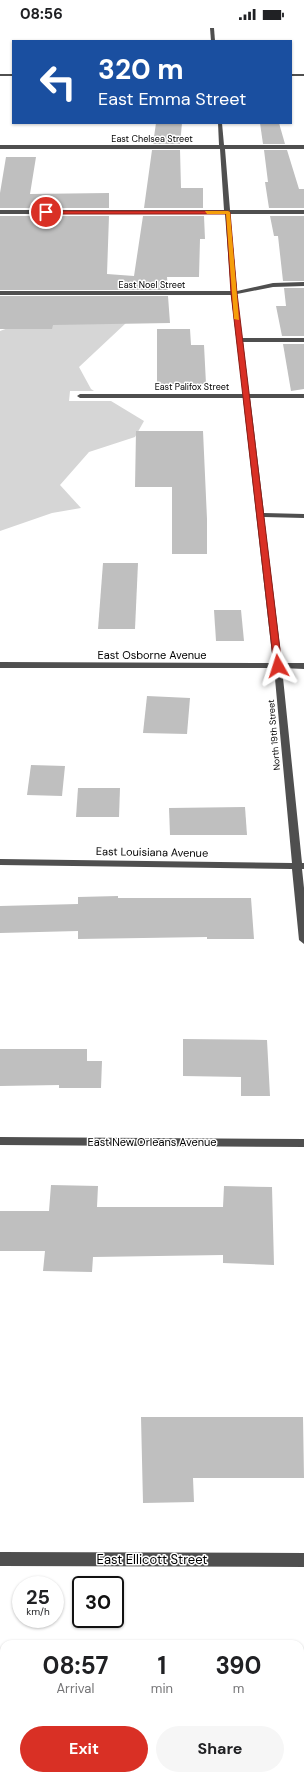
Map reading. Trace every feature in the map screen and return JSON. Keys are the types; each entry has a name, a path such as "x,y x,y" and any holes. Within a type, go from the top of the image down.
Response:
{"street":[{"path":"212,28 213,40"},
{"path":"0,75 12,75"},
{"path":"292,76 304,76"},
{"name":"North 19th Street","path":"220,124 234,293 261,515 300,866 304,940"},
{"name":"East Chelsea Street","path":"0,147 304,147"},
{"path":"0,212 304,212"},
{"name":"East Noel Street","path":"0,293 234,293 273,285 304,284"},
{"path":"240,340 304,340"},
{"name":"East Palifox Street","path":"80,396 304,396"},
{"path":"261,515 304,516"},
{"name":"East Osborne Avenue","path":"0,665 304,666"},
{"name":"East Louisiana Avenue","path":"0,862 300,866"},
{"name":"East New Orleans Avenue","path":"0,1141 304,1143"},
{"name":"East Ellicott Street","path":"0,1559 304,1560"}],"shaded area":[{"path":"126,323 79,367 91,389 94,391 70,391 69,401 111,401 144,421 135,437 89,452 60,485 81,508 52,513 0,531 0,331 19,324"}],"building":[{"path":"156,124 182,124 180,144 153,144"},
{"path":"260,124 279,124 285,144 263,144"},
{"path":"152,150 180,150 181,188 203,188 203,208 144,208"},
{"path":"264,150 287,150 299,189 304,189 304,208 269,208 265,182 268,182"},
{"path":"6,157 36,157 30,194 109,193 109,208 0,208 0,193"},
{"path":"0,216 109,216 107,274 134,276 143,216 204,216 205,239 200,239 199,277 167,277 168,290 0,290"},
{"path":"270,216 304,216 304,281 283,281 278,236 274,236"},
{"path":"284,288 304,288 304,336 282,336 276,306 286,306"},
{"path":"0,296 168,296 170,323 53,325 52,329 0,329"},
{"path":"157,329 190,329 191,345 204,345 206,384 157,384"},
{"path":"283,344 304,344 304,389 291,391"},
{"path":"136,431 203,431 207,554 172,554 172,487 135,487"},
{"path":"103,563 138,563 135,629 98,629"},
{"path":"214,610 241,610 244,641 216,641"},
{"path":"147,696 190,698 187,734 143,733"},
{"path":"31,765 65,766 62,796 27,795"},
{"path":"78,788 120,788 119,817 76,817"},
{"path":"245,807 247,835 170,835 169,808"},
{"path":"118,896 118,898 251,898 254,939 207,939 207,937 78,939 78,931 0,933 0,906 78,904 78,897"},
{"path":"183,1039 267,1040 270,1096 241,1096 241,1077 183,1076"},
{"path":"0,1049 87,1049 87,1061 102,1061 101,1088 59,1088 59,1085 0,1086"},
{"path":"51,1185 98,1186 97,1207 223,1207 224,1186 272,1187 274,1265 223,1263 223,1255 93,1257 92,1272 43,1271 45,1251 0,1251 0,1211 49,1211"},
{"path":"141,1417 303,1417 304,1478 193,1478 194,1502 143,1503"}],"slow traffic":[{"path":"207,212 228,212 237,319"}],"route":[{"path":"46,212 228,212 234,293 278,666"}]}
